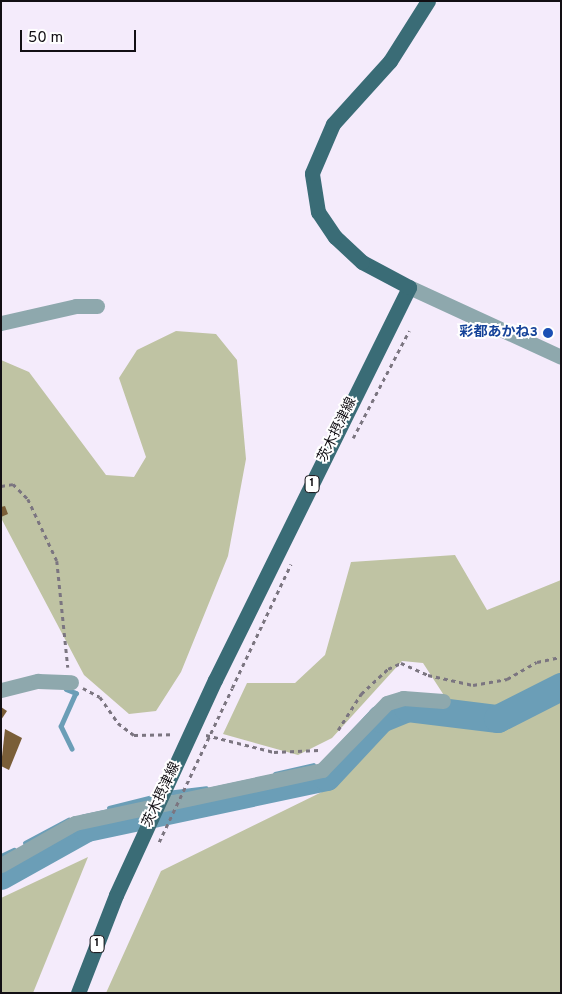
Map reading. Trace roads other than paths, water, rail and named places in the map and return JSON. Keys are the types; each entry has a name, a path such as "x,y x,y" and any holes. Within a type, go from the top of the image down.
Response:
{"main road":[{"path":"409,287 362,262 335,238 318,212 312,173 325,136 390,61 428,1"},
{"name":"茨木摂津線","path":"78,993 116,895 215,680 409,287"}],"street":[{"path":"409,287 561,357"},
{"path":"1,323 76,306 97,306"},
{"path":"1,690 38,680 71,682"},
{"path":"1,865 75,823 322,770 387,704 403,698 443,701"}],"waterway":[{"path":"1,876 87,828 327,777 381,719 408,708 498,719 561,687"},
{"path":"66,689 76,693 61,726 72,749"},
{"path":"275,774 313,765"},
{"path":"167,793 206,788"},
{"path":"109,808 157,796"},
{"path":"25,843 68,820"},
{"path":"1,856 14,850"}],"place":[{"name":"彩都あかね3","path":"548,333"}]}
